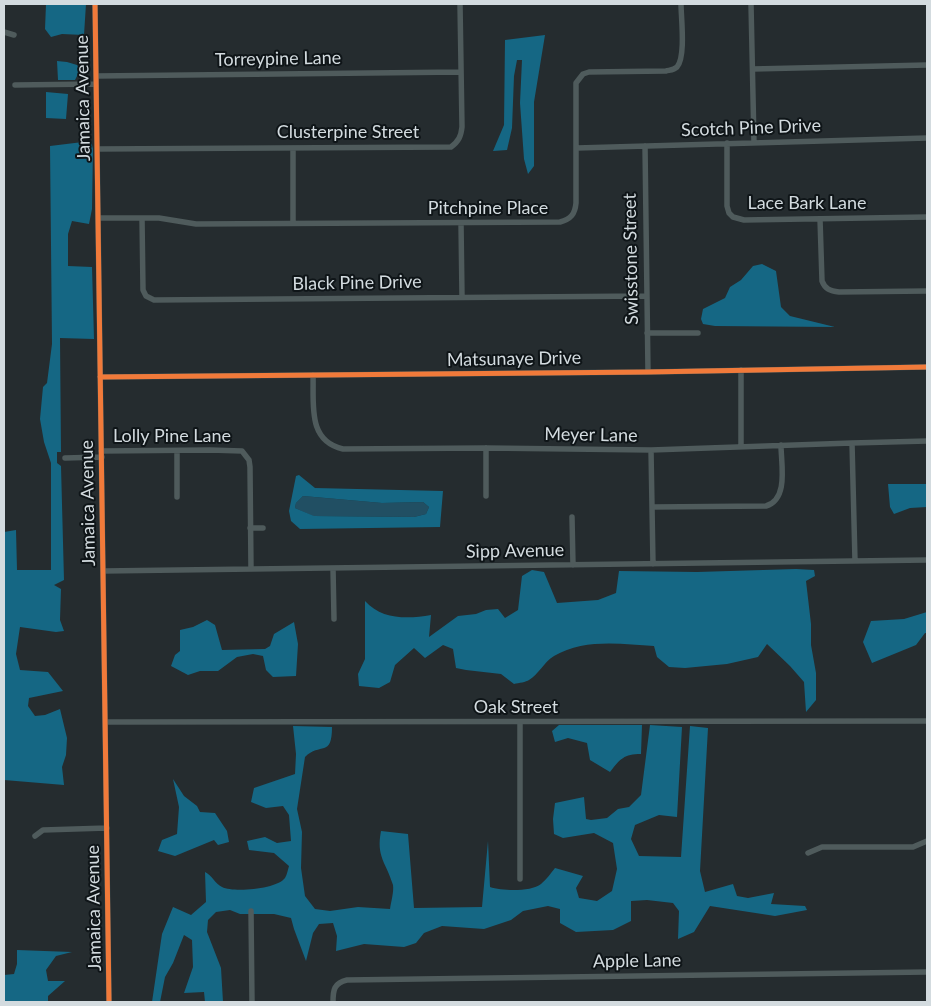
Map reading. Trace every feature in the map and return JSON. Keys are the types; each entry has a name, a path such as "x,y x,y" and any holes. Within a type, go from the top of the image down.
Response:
{"street":[{"name":"Jamaica Avenue","path":"95,4 109,1002"},
{"name":"Clusterpine Street","path":"97,149 451,146 460,137 462,127 460,4"},
{"name":"Pitchpine Place","path":"98,218 159,218 196,224 560,222 567,220 572,216 576,203 575,90 579,78 589,72 673,70 678,66 682,54 681,4"},
{"path":"751,4 754,143"},
{"path":"4,32 14,35"},
{"path":"753,69 927,65"},
{"name":"Torreypine Lane","path":"96,76 461,72"},
{"path":"15,86 96,84"},
{"name":"Scotch Pine Drive","path":"576,148 927,138"},
{"name":"Lace Bark Lane","path":"727,144 728,206 729,213 733,217 744,220 927,217"},
{"name":"Swisstone Street","path":"645,146 648,372"},
{"path":"293,148 293,223"},
{"name":"Black Pine Drive","path":"142,218 143,290 146,296 154,300 647,296"},
{"path":"820,219 822,280 828,290 839,292 927,291"},
{"path":"461,223 462,297"},
{"path":"647,334 698,333"},
{"name":"Matsunaye Drive","path":"100,377 648,372 927,367"},
{"path":"741,370 741,447"},
{"name":"Meyer Lane","path":"313,375 315,424 325,442 343,449 651,450 927,441"},
{"path":"852,442 855,561"},
{"path":"653,508 766,506 774,504 780,496 781,445"},
{"path":"486,448 486,496"},
{"path":"651,450 654,564"},
{"path":"177,451 177,497"},
{"name":"Lolly Pine Lane","path":"64,458 102,454 177,451 242,451 246,454 250,466 251,569"},
{"path":"572,517 573,565"},
{"path":"250,528 264,528"},
{"name":"Sipp Avenue","path":"103,571 927,560"},
{"path":"333,568 334,619"},
{"name":"Oak Street","path":"105,722 927,721"},
{"path":"520,722 520,879"},
{"path":"35,836 43,830 107,828"},
{"path":"808,853 822,847 913,847 927,842"},
{"path":"252,911 252,1002"},
{"name":"Apple Lane","path":"333,1002 334,988 337,984 347,980 927,972"}],"shaded area":[{"path":"46,4 86,4 84,35 62,34 51,37 45,29"},
{"path":"545,35 534,102 534,166 528,174 524,159 520,103 522,60 517,60 514,76 512,128 507,150 493,151 504,125 505,40"},
{"path":"57,61 77,65 80,70 75,80 58,80"},
{"path":"46,92 68,94 66,119 46,118"},
{"path":"91,141 93,149 92,209 89,224 72,221 68,234 68,266 92,267 94,339 60,338 61,452 57,452 57,463 61,466 64,580 54,585 61,589 60,620 64,631 56,632 20,627 16,654 20,670 48,672 63,691 29,698 28,706 35,716 45,715 60,709 67,738 66,755 62,767 64,785 4,780 4,532 16,530 17,570 51,570 51,463 44,442 40,419 43,387 47,383 52,344 50,146"},
{"path":"762,264 776,271 781,307 790,316 835,327 715,326 703,324 701,319 703,309 725,298 730,287 741,280 753,266"},
{"path":"299,475 315,488 443,491 440,527 300,529 291,521 289,511 296,476","holes":["303,496 382,503 423,502 429,507 426,514 414,517 314,516 295,508 296,503"]},
{"path":"888,484 927,484 927,507 910,508 894,514 890,507"},
{"path":"303,496 382,503 423,502 429,507 426,514 414,517 313,516 295,508 296,503"},
{"path":"532,570 544,572 557,603 598,600 616,593 619,571 697,572 814,570 815,576 806,581 811,624 811,645 816,673 816,700 806,712 804,682 767,644 758,657 727,664 685,668 669,667 657,657 654,646 590,644 566,650 554,656 532,678 514,684 501,674 456,668 453,649 443,645 425,658 414,648 395,665 390,682 379,688 359,686 358,674 365,659 365,601 379,612 396,617 431,615 429,637 458,616 498,609 505,618 518,610 522,576"},
{"path":"927,612 927,633 916,645 872,663 863,642 871,621 904,619"},
{"path":"207,620 215,625 222,650 265,649 270,646 274,634 294,622 298,644 296,676 273,677 266,670 263,656 253,654 237,657 218,671 200,671 188,675 171,666 175,655 180,651 180,630 193,627"},
{"path":"559,725 642,725 641,754 623,758 610,772 590,760 587,743 568,738 555,742 552,731"},
{"path":"650,725 682,727 677,817 659,815 635,825 631,839 639,856 681,857 690,726 708,728 700,871 705,892 733,884 737,896 748,898 774,893 771,904 805,906 807,910 775,916 710,906 694,932 678,939 679,911 673,903 647,900 631,901 631,921 613,930 576,932 560,923 560,909 548,906 523,911 511,920 484,929 442,926 424,933 416,943 404,947 364,944 336,951 337,936 333,923 319,924 313,933 306,961 291,918 274,914 240,914 230,910 216,912 208,920 207,932 221,968 223,1002 205,1002 204,992 184,993 193,967 192,940 184,935 173,963 165,977 160,1002 152,1002 162,934 173,907 191,915 206,902 205,872 220,886 236,890 255,889 273,885 286,877 289,866 274,853 249,850 247,841 265,837 277,843 291,841 289,815 283,806 266,808 251,802 254,788 295,774 296,754 293,726 332,727 330,743 305,757 297,809 302,832 301,868 305,896 315,909 330,911 358,907 390,909 393,885 381,853 381,831 408,834 414,908 482,907 488,841 490,887 524,890 536,887 555,868 583,876 576,888 579,898 597,901 612,891 617,869 613,843 594,833 563,838 554,834 555,803 584,797 586,819 591,820 607,818 618,809 629,807 641,795"},
{"path":"173,779 184,796 197,806 200,812 215,813 227,831 229,842 218,845 214,840 175,856 158,851 162,840 177,834 179,807"},
{"path":"17,950 72,952 56,956 46,970 48,981 65,981 48,996 48,1002 4,1002 4,975 14,974 17,964"}],"cycle path":[{"path":"95,4 109,1002"},
{"path":"100,377 648,372 927,367"}]}
